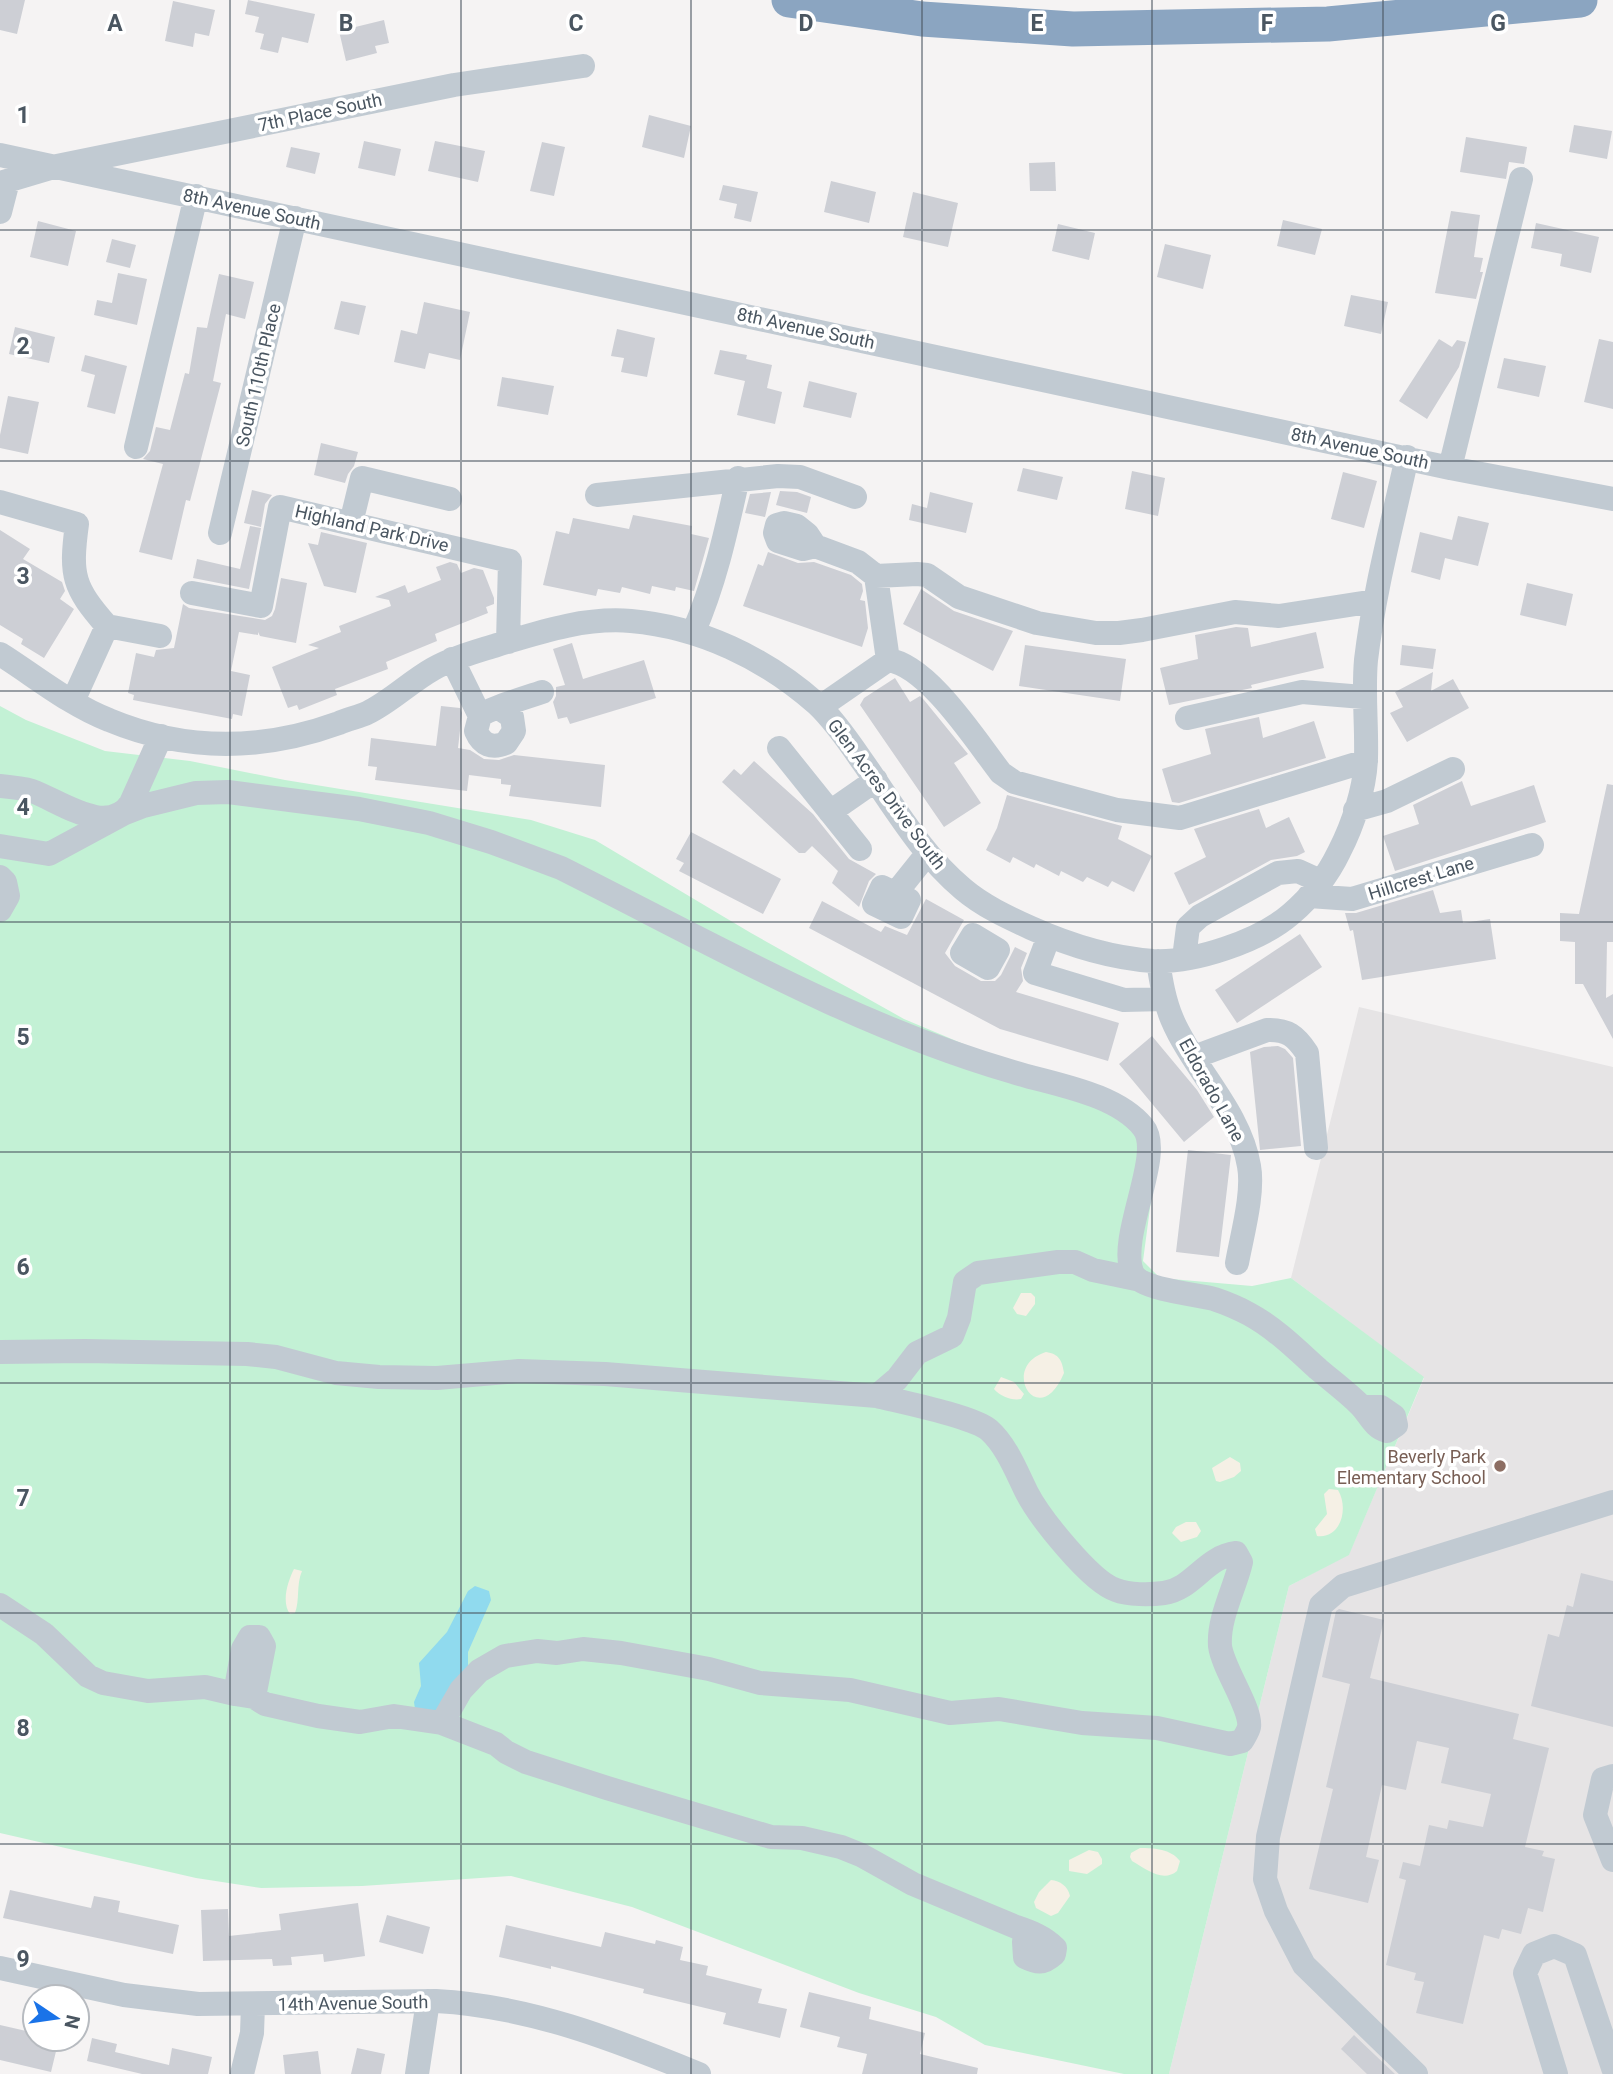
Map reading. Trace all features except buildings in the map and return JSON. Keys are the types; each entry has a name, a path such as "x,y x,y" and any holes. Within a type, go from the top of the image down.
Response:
{"highway":[{"path":"789,0 922,19 1073,29 1328,24 1580,0"},
{"path":"913,0 1022,14 1169,26"}],"street":[{"name":"7th Place South","path":"4,182 57,166 454,85 583,66"},
{"name":"8th Avenue South","path":"0,155 1450,467 1612,494"},
{"path":"1450,467 1521,179"},
{"path":"0,212 4,182"},
{"path":"136,447 196,196"},
{"name":"South 110th Place","path":"220,533 295,218"},
{"name":"Glen Acres Drive South","path":"0,654 106,720 160,736 213,745 259,743 305,735 369,712 452,659 574,624 619,620 657,624 693,633 769,666 820,707 927,853 965,891 999,914 1049,936 1101,953 1158,961 1184,958 1210,954 1287,918 1315,889 1339,854 1362,787 1366,761 1363,697 1375,601 1407,457"},
{"path":"597,495 738,478 800,477 855,497"},
{"path":"351,523 362,478 450,499"},
{"path":"693,633 722,554 738,478"},
{"path":"0,502 77,524 73,555 75,581 85,601 107,626 160,636"},
{"name":"Highland Park Drive","path":"192,593 261,606 280,507 510,561 508,642"},
{"path":"815,547 858,562 876,576 928,575 959,597 1037,623 1096,632 1142,630 1235,612 1279,616 1375,601"},
{"path":"876,576 888,660"},
{"path":"73,701 107,626"},
{"path":"452,659 490,712 542,692"},
{"path":"820,707 888,660 899,662 931,685 1001,773 1014,782 1117,810 1180,818 1366,761"},
{"path":"1187,718 1302,692 1363,697"},
{"path":"0,846 49,854 125,813 160,736"},
{"path":"779,748 860,849"},
{"path":"1355,810 1387,801 1453,769"},
{"path":"830,812 876,780"},
{"path":"0,786 29,790 86,816 117,816 196,793 228,792 388,814 464,834 561,868 725,953 866,1019 989,1065 1104,1099 1126,1110 1146,1130 1149,1160 1130,1247 1131,1270 1136,1279"},
{"name":"Hillcrest Lane","path":"1184,958 1188,928 1200,916 1278,873 1298,871 1315,889 1352,899 1532,845"},
{"path":"895,894 927,853"},
{"path":"0,877 5,882 8,896 0,910"},
{"path":"983,942 999,914"},
{"path":"1049,936 1035,974 1124,1000 1165,999"},
{"name":"Eldorado Lane","path":"1158,961 1165,999 1173,1021 1242,1140 1250,1168 1237,1262"},
{"path":"1194,1057 1267,1030 1290,1033 1300,1041 1307,1053 1316,1147"},
{"path":"877,1396 897,1379 917,1353 952,1336 959,1318 965,1282 978,1273 1075,1262 1093,1270 1219,1300 1251,1315 1270,1328 1362,1407"},
{"path":"0,1352 247,1354 276,1357 335,1373 379,1377 437,1378 519,1371 685,1380 877,1396 962,1419 988,1429 1004,1449 1049,1529 1096,1578 1116,1590 1165,1593 1180,1588 1225,1554 1236,1553 1241,1562 1222,1626 1220,1646 1233,1684 1249,1715 1249,1728 1242,1741 1230,1744 1157,1728 1082,1723 999,1709 950,1713 850,1690 760,1683 709,1669 583,1649 556,1653 537,1651 505,1656 479,1671 461,1690 442,1723"},
{"path":"1416,2074 1304,1965 1276,1911 1265,1879 1268,1837 1321,1605 1343,1586 1613,1502"},
{"path":"0,1605 44,1634 88,1676 103,1684 148,1691 205,1687 245,1695 265,1704 318,1717 360,1721 394,1716 442,1723 496,1744 526,1762 607,1788 771,1837 802,1838 841,1847 913,1884 1030,1932"},
{"path":"1613,1776 1603,1779 1595,1815 1613,1860"},
{"path":"1556,2074 1525,1973 1534,1954 1554,1947 1575,1955 1613,2068"},
{"name":"14th Avenue South","path":"0,1968 162,2001 253,2004 428,2001 470,2003 544,2017 589,2031 699,2074"},
{"path":"417,2074 428,2001"},
{"path":"242,2074 252,2033 253,2004"}],"shaded area":[{"name":"Beverly Park Elementary School","path":"1359,1007 1613,1067 1613,2074 1169,2074 1289,1586 1349,1554 1424,1378 1291,1278"}],"green space":[{"path":"0,706 26,720 105,751 190,761 285,780 531,820 595,840 751,933 904,1019 1143,1115 1155,1170 1143,1261 1160,1278 1252,1286 1291,1278 1424,1377 1349,1555 1289,1586 1169,2074 1124,2074 985,2045 936,2017 859,1993 632,1907 511,1876 362,1886 261,1888 196,1878 0,1833"}],"sand":[{"path":"1021,1293 1031,1293 1035,1297 1035,1304 1026,1316 1017,1314 1013,1308"},
{"path":"1046,1352 1059,1358 1064,1373 1054,1390 1044,1397 1035,1397 1028,1391 1024,1381 1025,1370 1032,1360"},
{"path":"1001,1377 1014,1382 1024,1394 1021,1399 1006,1397 994,1389"},
{"path":"1230,1457 1240,1463 1241,1471 1234,1477 1216,1481 1212,1468"},
{"path":"1329,1489 1338,1490 1341,1497 1341,1521 1332,1533 1317,1536 1315,1529 1327,1514 1324,1494"},
{"path":"1186,1522 1196,1522 1201,1531 1197,1537 1181,1542 1172,1533 1176,1527"},
{"path":"294,1569 302,1571 295,1613 290,1614 286,1598"},
{"path":"1140,1848 1172,1854 1180,1861 1177,1871 1166,1876 1160,1875 1132,1861 1131,1853"},
{"path":"1089,1850 1098,1852 1102,1864 1087,1874 1069,1871 1069,1860"},
{"path":"1051,1880 1063,1885 1070,1896 1058,1913 1051,1916 1036,1908 1034,1902 1039,1892"}],"water":[{"path":"475,1586 489,1591 491,1600 468,1652 468,1669 442,1714 415,1709 414,1702 421,1686 419,1663 447,1632 468,1591"}],"place":[{"name":"Beverly Park Elementary School","path":"1500,1466"}]}
